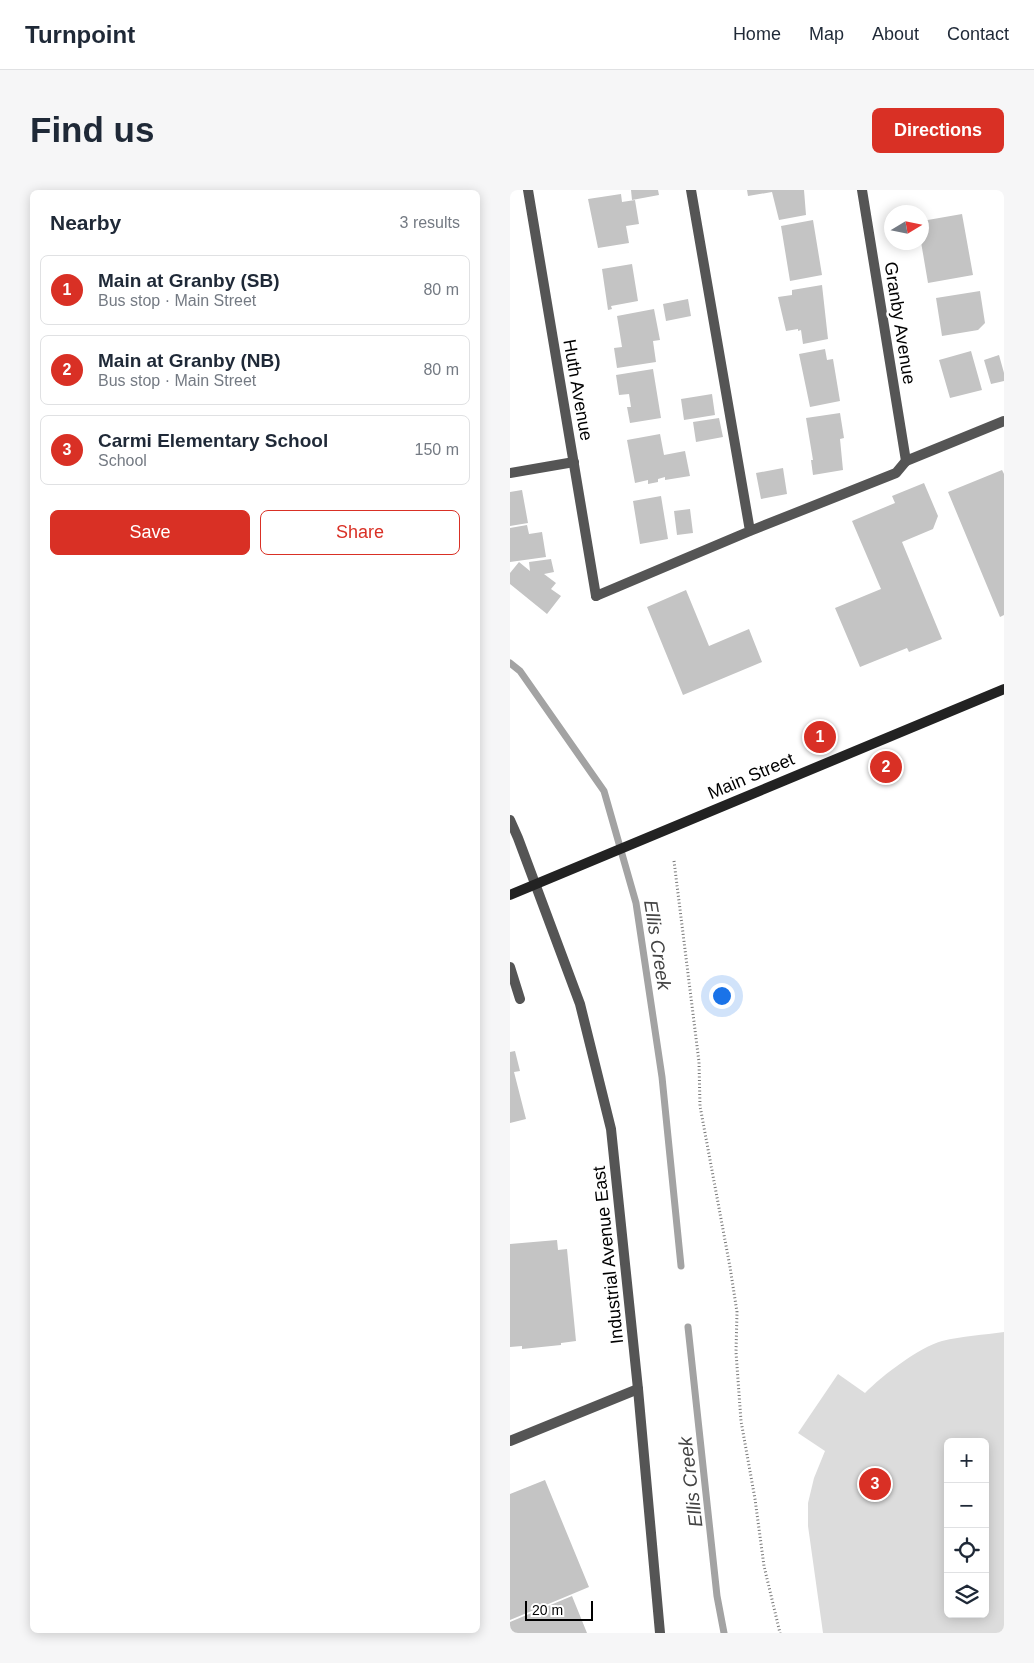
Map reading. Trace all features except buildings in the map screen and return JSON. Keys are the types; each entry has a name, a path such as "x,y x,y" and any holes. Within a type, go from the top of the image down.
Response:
{"main road":[{"name":"Main Street","path":"510,895 1004,689"}],"street":[{"name":"Huth Avenue","path":"528,190 596,596 750,531"},
{"path":"691,190 750,531 896,473 906,461 1004,421"},
{"name":"Granby Avenue","path":"862,190 906,461"},
{"path":"510,473 574,462"},
{"name":"Industrial Avenue East","path":"510,820 580,1004 611,1129 638,1388 660,1633"},
{"path":"510,967 520,999"},
{"path":"510,1441 638,1388"}],"path":[{"path":"674,861 699,1062 700,1106 737,1312 736,1352 741,1421 755,1499 764,1566 780,1633"}],"shaded area":[{"path":"1004,1332 1004,1633 823,1633 808,1526 808,1503 814,1478 825,1451 798,1433 838,1374 865,1393 881,1378 922,1350 942,1341"}],"waterway":[{"name":"Ellis Creek","path":"510,663 520,671 604,791 636,903 662,1077 681,1266"},
{"name":"Ellis Creek","path":"688,1327 717,1596 724,1633"}],"place":[{"name":"Main at Granby (SB)","path":"820,737"},
{"name":"Main at Granby (NB)","path":"886,767"},
{"name":"Carmi Elementary School","path":"875,1484"}]}
